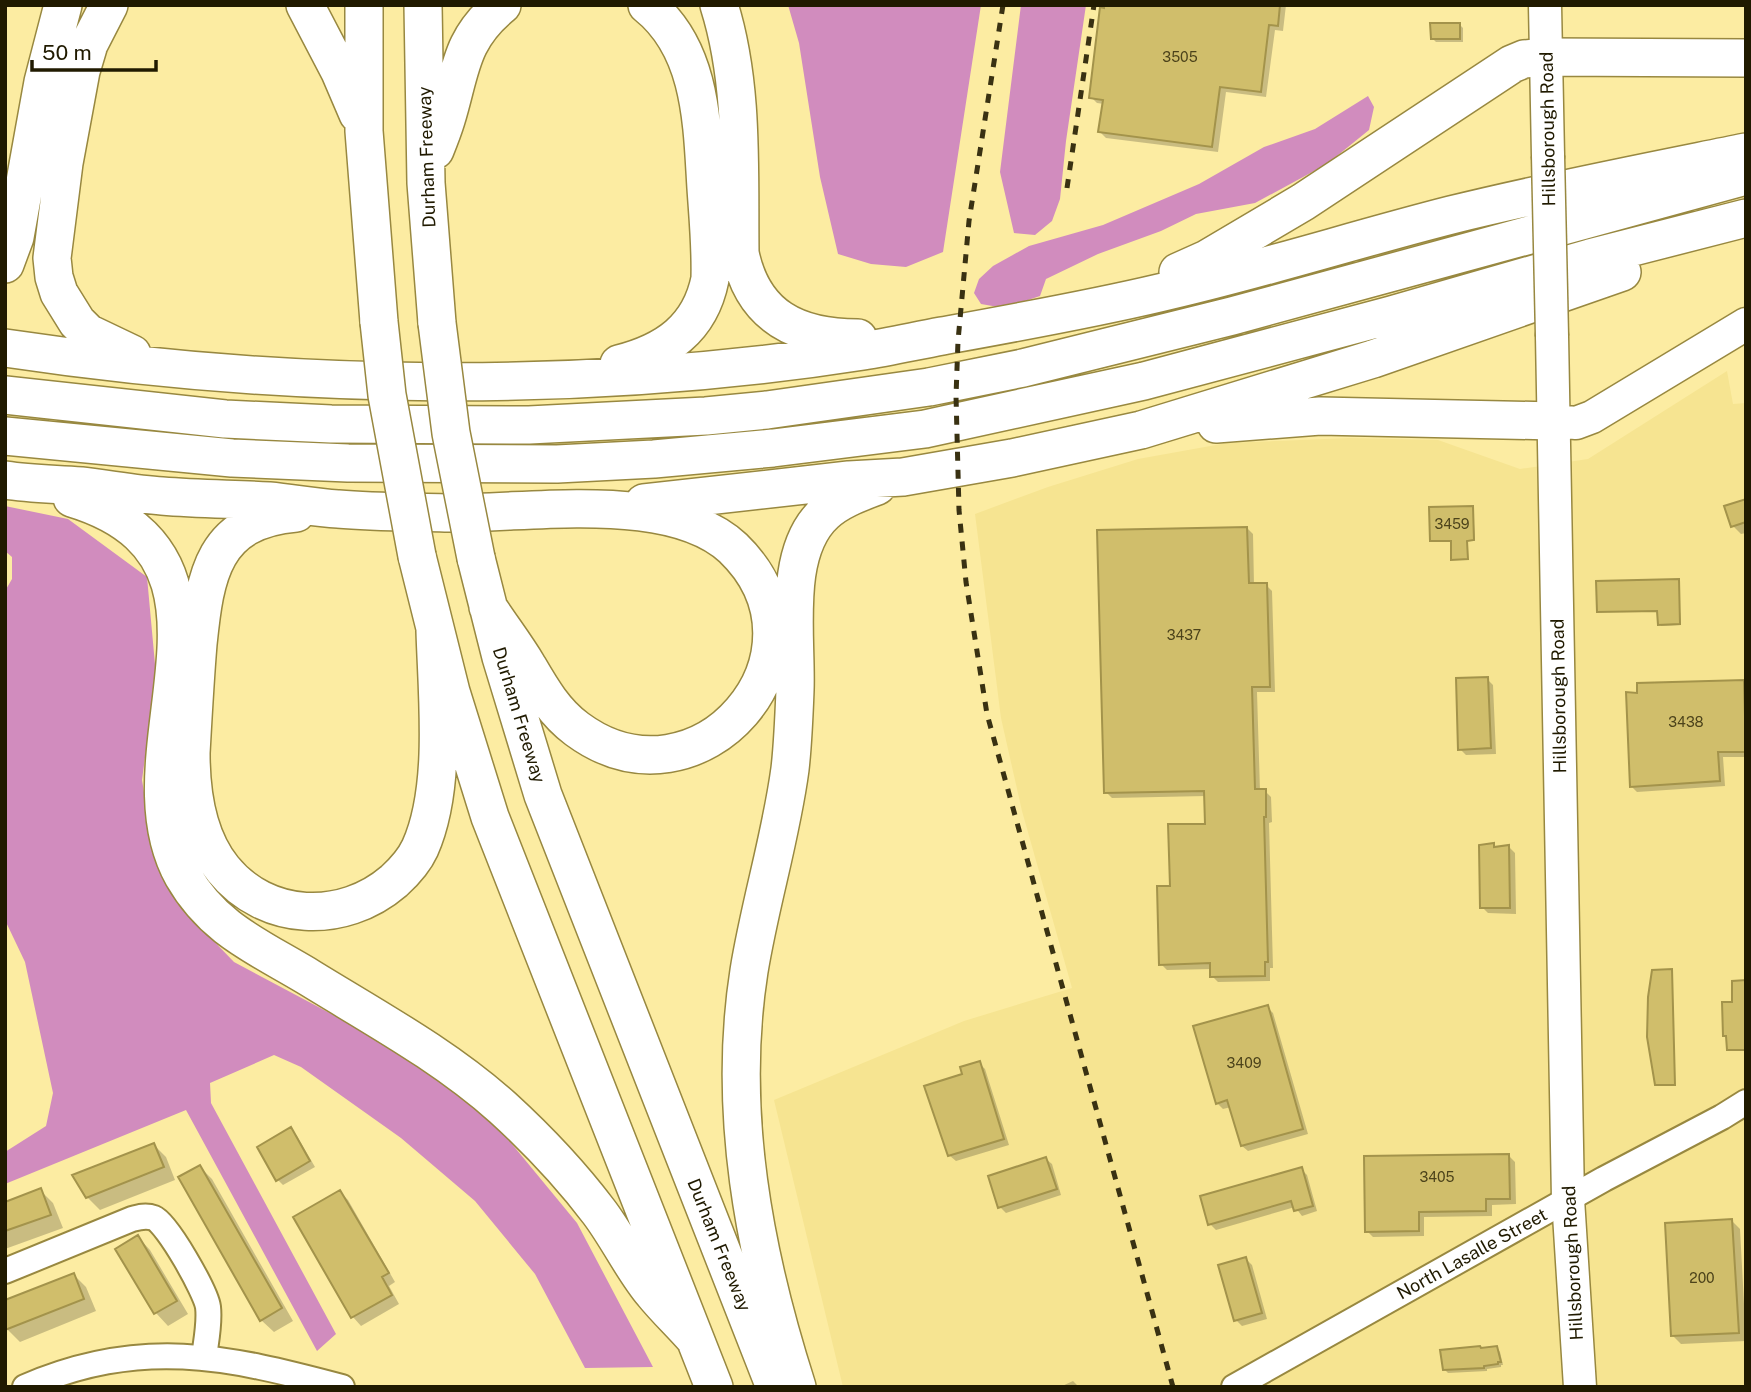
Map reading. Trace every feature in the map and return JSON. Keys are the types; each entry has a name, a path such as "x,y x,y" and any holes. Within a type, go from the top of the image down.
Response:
{"highway":[{"path":"5,264 15,237 43,82 63,5"},
{"path":"109,5 89,44 81,71 53,238 54,277 69,312 88,333 104,343 166,367"},
{"path":"305,5 340,72 364,131"},
{"path":"364,5 364,131 387,395 417,556 435,631 468,753 490,817 714,1387"},
{"name":"Durham Freeway","path":"423,5 426,183 437,324 451,433 488,607 543,795 774,1387"},
{"path":"426,183 447,118 458,68 478,30 502,5"},
{"path":"570,378 639,359 670,344 695,315 708,291 710,279 702,126 695,83 682,49 668,27 647,5"},
{"path":"719,5 732,64 737,105 740,253 744,272 753,291 778,319 814,334 839,338 937,337"},
{"path":"1096,305 1208,259 1303,202 1512,64 1524,59 1746,58"},
{"path":"5,348 166,367 331,379 486,382 723,369 812,359 1031,321 1189,286 1449,216 1746,152"},
{"path":"5,394 225,419 331,424 529,425 706,416 767,410 929,387 1023,368 1232,316 1746,176"},
{"path":"5,436 232,458 335,463 557,464 654,459 772,448 925,429 1144,382 1578,261 1746,218"},
{"path":"609,509 849,480 903,477 1012,458 1141,430 1490,320 1632,268 1700,230"},
{"path":"1141,430 1320,416 1554,421"},
{"path":"797,1387 759,1251 744,1149 743,1047 749,973 790,768 795,691 795,589 800,555 810,532 826,512 855,495 903,477"},
{"path":"13,482 80,486 160,496 270,501 337,509 447,513 609,509 674,518 717,534 743,558 764,594 772,639 767,668 745,710 729,726 695,747 668,753 637,753 605,746 561,716 488,607"},
{"path":"13,482 90,504 120,517 150,543 160,557 175,613 175,655 164,766 167,820 178,866 202,903 238,936 430,1051 503,1108 575,1182 600,1213 651,1291 695,1339"},
{"path":"337,509 282,514 257,520 231,539 220,552 205,584 196,676 192,780 197,815 206,841 221,867 246,891 273,905 296,912 327,912 351,906 375,895 411,864 420,847 434,805 437,775 435,631"}],"main road":[{"name":"Hillsborough Road","path":"1545,5 1568,1199 1580,1387"},
{"path":"1554,421 1576,423 1592,417 1746,324"}],"street":[{"name":"North Lasalle Street","path":"1234,1387 1568,1199 1722,1117 1746,1101"},
{"path":"5,1271 132,1219 142,1216 154,1218 168,1230 206,1301 208,1321 204,1357"},
{"path":"25,1387 81,1367 124,1358 172,1356 250,1363 342,1387"}],"shaded area":[{"path":"788,5 981,5 943,252 906,267 871,264 838,254 820,177 799,43"},
{"path":"1021,5 1086,5 1060,199 1052,221 1035,235 1014,233 1000,172"},
{"path":"1368,96 1374,107 1369,130 1327,164 1255,203 1196,214 1161,231 1098,254 1046,279 1040,296 1004,308 981,304 974,293 979,279 993,266 1029,246 1103,225 1199,184 1264,147 1315,129"},
{"path":"1727,371 1733,404 1746,403 1746,1387 843,1387 774,1100 964,1021 1072,988 1022,811 1001,718 975,514 1048,487 1138,459 1227,443 1350,438 1438,440 1520,469 1588,459"},
{"path":"5,506 68,519 147,577 156,675 142,780 154,853 177,903 234,962 388,1044 493,1121 577,1223 653,1367 585,1368 535,1274 475,1201 401,1138 301,1067 274,1055 210,1083 211,1103 336,1334 317,1351 186,1110 5,1184 5,1152 46,1126 53,1093 25,962 5,920 5,591 12,579 12,557 5,551"}],"building":[{"path":"1104,5 1280,5 1278,26 1269,25 1261,92 1220,87 1212,147 1098,132 1103,100 1089,98 1100,7 1104,8"},
{"path":"1430,23 1460,23 1460,39 1431,39"},
{"path":"1746,499 1746,522 1731,527 1724,506"},
{"path":"1473,506 1474,540 1467,541 1468,559 1451,560 1451,541 1430,541 1429,507"},
{"path":"1247,527 1249,583 1267,583 1270,687 1252,687 1255,789 1266,789 1264,817 1268,962 1265,962 1265,976 1210,977 1210,963 1159,965 1157,886 1170,886 1168,824 1205,824 1204,791 1104,793 1097,530"},
{"path":"1679,579 1680,624 1658,625 1657,611 1597,612 1596,581"},
{"path":"1488,677 1491,748 1458,750 1456,678"},
{"path":"1744,680 1746,752 1718,752 1720,781 1630,787 1626,692 1637,693 1637,683"},
{"path":"1494,843 1494,847 1509,845 1510,908 1480,908 1479,845"},
{"path":"1672,969 1675,1085 1655,1085 1647,1037 1648,997 1652,970"},
{"path":"1746,980 1746,1050 1727,1050 1726,1036 1723,1036 1722,1002 1732,1002 1732,981"},
{"path":"1268,1005 1303,1129 1241,1146 1227,1100 1216,1104 1193,1026"},
{"path":"980,1061 1004,1139 948,1156 924,1086 962,1074 960,1067"},
{"path":"291,1127 310,1161 276,1181 257,1147"},
{"path":"154,1143 164,1167 86,1198 72,1175"},
{"path":"1509,1154 1510,1199 1486,1199 1486,1211 1419,1212 1419,1231 1365,1232 1364,1156"},
{"path":"1046,1157 1057,1189 998,1208 988,1176"},
{"path":"200,1165 282,1308 260,1321 178,1177"},
{"path":"1302,1167 1313,1206 1294,1211 1291,1201 1208,1225 1200,1196"},
{"path":"41,1188 51,1215 5,1231 5,1202"},
{"path":"340,1190 389,1273 382,1277 392,1295 351,1318 293,1217"},
{"path":"1732,1219 1739,1333 1671,1336 1665,1223"},
{"path":"138,1235 177,1301 154,1314 115,1249"},
{"path":"1246,1257 1262,1313 1234,1321 1218,1265"},
{"path":"74,1273 84,1299 5,1330 5,1300"},
{"path":"1497,1346 1501,1362 1484,1368 1443,1370 1440,1350"}],"railway":[{"path":"1003,5 969,221 958,341 956,396 959,510 966,582 987,714 1173,1387"},
{"path":"1067,188 1094,5"}]}
